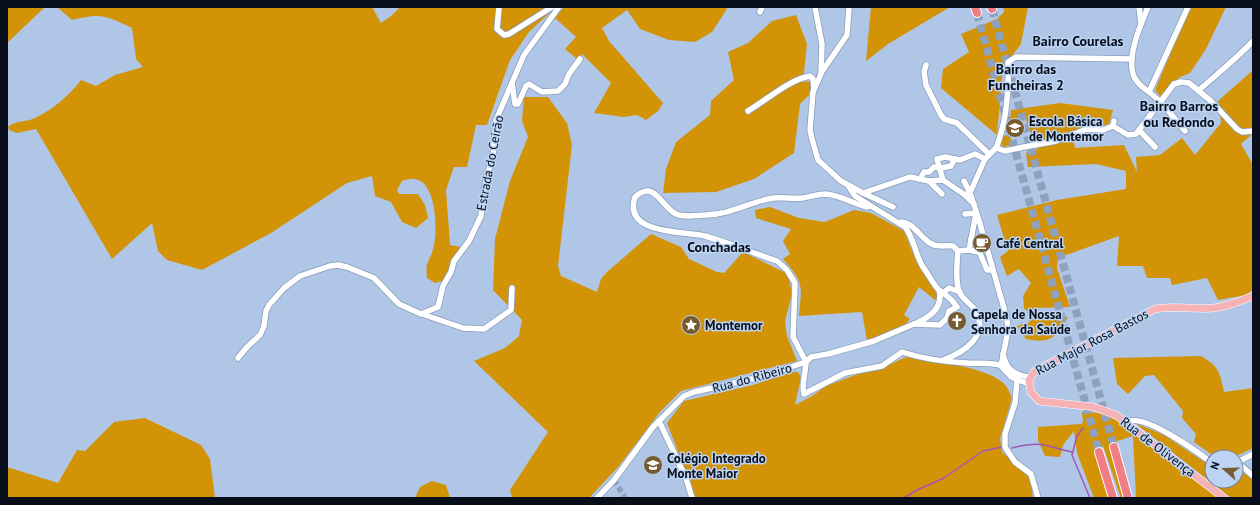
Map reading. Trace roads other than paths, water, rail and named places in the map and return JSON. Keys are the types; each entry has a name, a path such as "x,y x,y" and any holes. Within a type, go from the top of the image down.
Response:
{"highway":[{"path":"1114,447 1128,498"},
{"path":"1099,452 1113,498"}],"main road":[{"name":"Rua Major Rosa Bastos","path":"1029,381 1035,371 1155,309 1172,306 1213,308 1253,296"},
{"name":"Rua de Olivença","path":"1029,381 1033,396 1039,401 1094,407 1116,415 1224,498"}],"street":[{"path":"499,7 497,29 504,35 509,34 552,7"},
{"name":"Estrada do Ceirão","path":"421,314 438,307 443,286 451,272 457,256 469,241 481,216 486,179 493,157 496,120 524,55 560,7"},
{"path":"815,7 822,44 821,74"},
{"path":"814,89 821,74 847,35 849,7"},
{"path":"1139,7 1141,24"},
{"path":"1148,7 1141,24 1132,59 1133,75 1136,80 1161,102 1185,131"},
{"path":"1149,92 1188,7"},
{"path":"1198,91 1219,72 1231,64 1253,41"},
{"path":"970,193 985,159 996,148 1006,113 1009,86 1008,62 1011,59 1016,57 1046,56 1132,59"},
{"path":"512,83 515,104 518,104 526,86 529,84 542,92 558,90 565,84 569,74 580,59"},
{"path":"926,65 924,78 936,108 944,118 957,123 989,154"},
{"path":"748,111 791,83 810,76 813,79 814,89 810,130 818,160 849,187 855,196 899,222 909,231 918,259 941,291 957,307 949,311 947,318 940,325 914,324"},
{"path":"996,148 1005,151 1024,148 1056,141 1087,129 1103,130 1114,124 1128,135 1133,135 1140,130 1174,84 1181,82 1189,83 1211,101 1236,128 1242,132 1253,131"},
{"path":"1009,86 1047,88"},
{"path":"1140,130 1155,147"},
{"path":"974,204 943,180 937,159 945,157 960,160 975,154 985,159"},
{"path":"920,179 924,172 928,172 934,167 951,166 955,159"},
{"path":"863,193 910,177 929,181 943,180"},
{"path":"929,181 942,194"},
{"path":"964,181 970,193 982,228 992,270 1008,323 1001,365 1005,372 1029,381"},
{"path":"849,187 892,207"},
{"path":"959,191 970,193"},
{"path":"870,206 861,205 826,194 804,198 770,198 739,210 715,215 688,216 678,215 670,211 660,197 654,192 644,192 635,198 633,204 635,213 640,220 652,228 665,232 703,236 777,261 787,270 795,283 793,337 806,362 811,357 828,354 874,341 928,317 939,305 941,291"},
{"path":"965,214 976,213"},
{"path":"969,250 976,213"},
{"path":"899,222 904,222 914,228 922,238 933,245 953,246 958,251"},
{"path":"971,239 974,239 987,270 992,270"},
{"path":"958,251 969,250 979,252"},
{"path":"958,251 956,262 960,292"},
{"path":"238,358 247,347 260,336 264,326 266,311 269,305 284,288 300,276 330,266 338,264 347,266 374,278 399,304 421,314 463,328 484,329 511,310 512,288"},
{"path":"941,291 949,288 960,292 974,308 980,320 980,329 968,347 941,361"},
{"name":"Rua do Ribeiro","path":"597,498 614,480 659,421 686,395 756,378 806,362 806,374 802,390 804,394 845,373 882,366 894,356 902,352 922,358 941,361 992,363 1008,367"},
{"path":"1002,354 1008,367 1016,377 1013,410 1004,439 1006,447 1015,462 1031,474 1038,498"},
{"path":"659,421 686,478 692,498"},
{"path":"1127,422 1136,421 1170,434 1204,457"},
{"path":"1244,469 1253,476"}],"waterway":[{"path":"1083,428 1077,436 1072,455 1090,498"},
{"path":"1012,448 1037,444 1072,452"},
{"path":"904,498 917,490 944,478 983,451 1002,447"}],"tunnel":[{"path":"992,9 1114,447"},
{"path":"977,13 1099,452"},
{"path":"614,480 625,498"}],"place":[{"name":"Escola Básica de Montemor","path":"1015,128"},
{"name":"Café Central","path":"982,243"},
{"name":"Capela de Nossa Senhora da Saúde","path":"957,321"},
{"name":"Montemor","path":"691,325"},
{"name":"Colégio Integrado Monte Maior","path":"653,465"}],"district":[{"name":"Bairro Courelas","path":"1078,41"},
{"name":"Bairro das Funcheiras 2","path":"1026,78"},
{"name":"Bairro Barros ou Redondo","path":"1179,114"},
{"name":"Conchadas","path":"719,247"}]}
